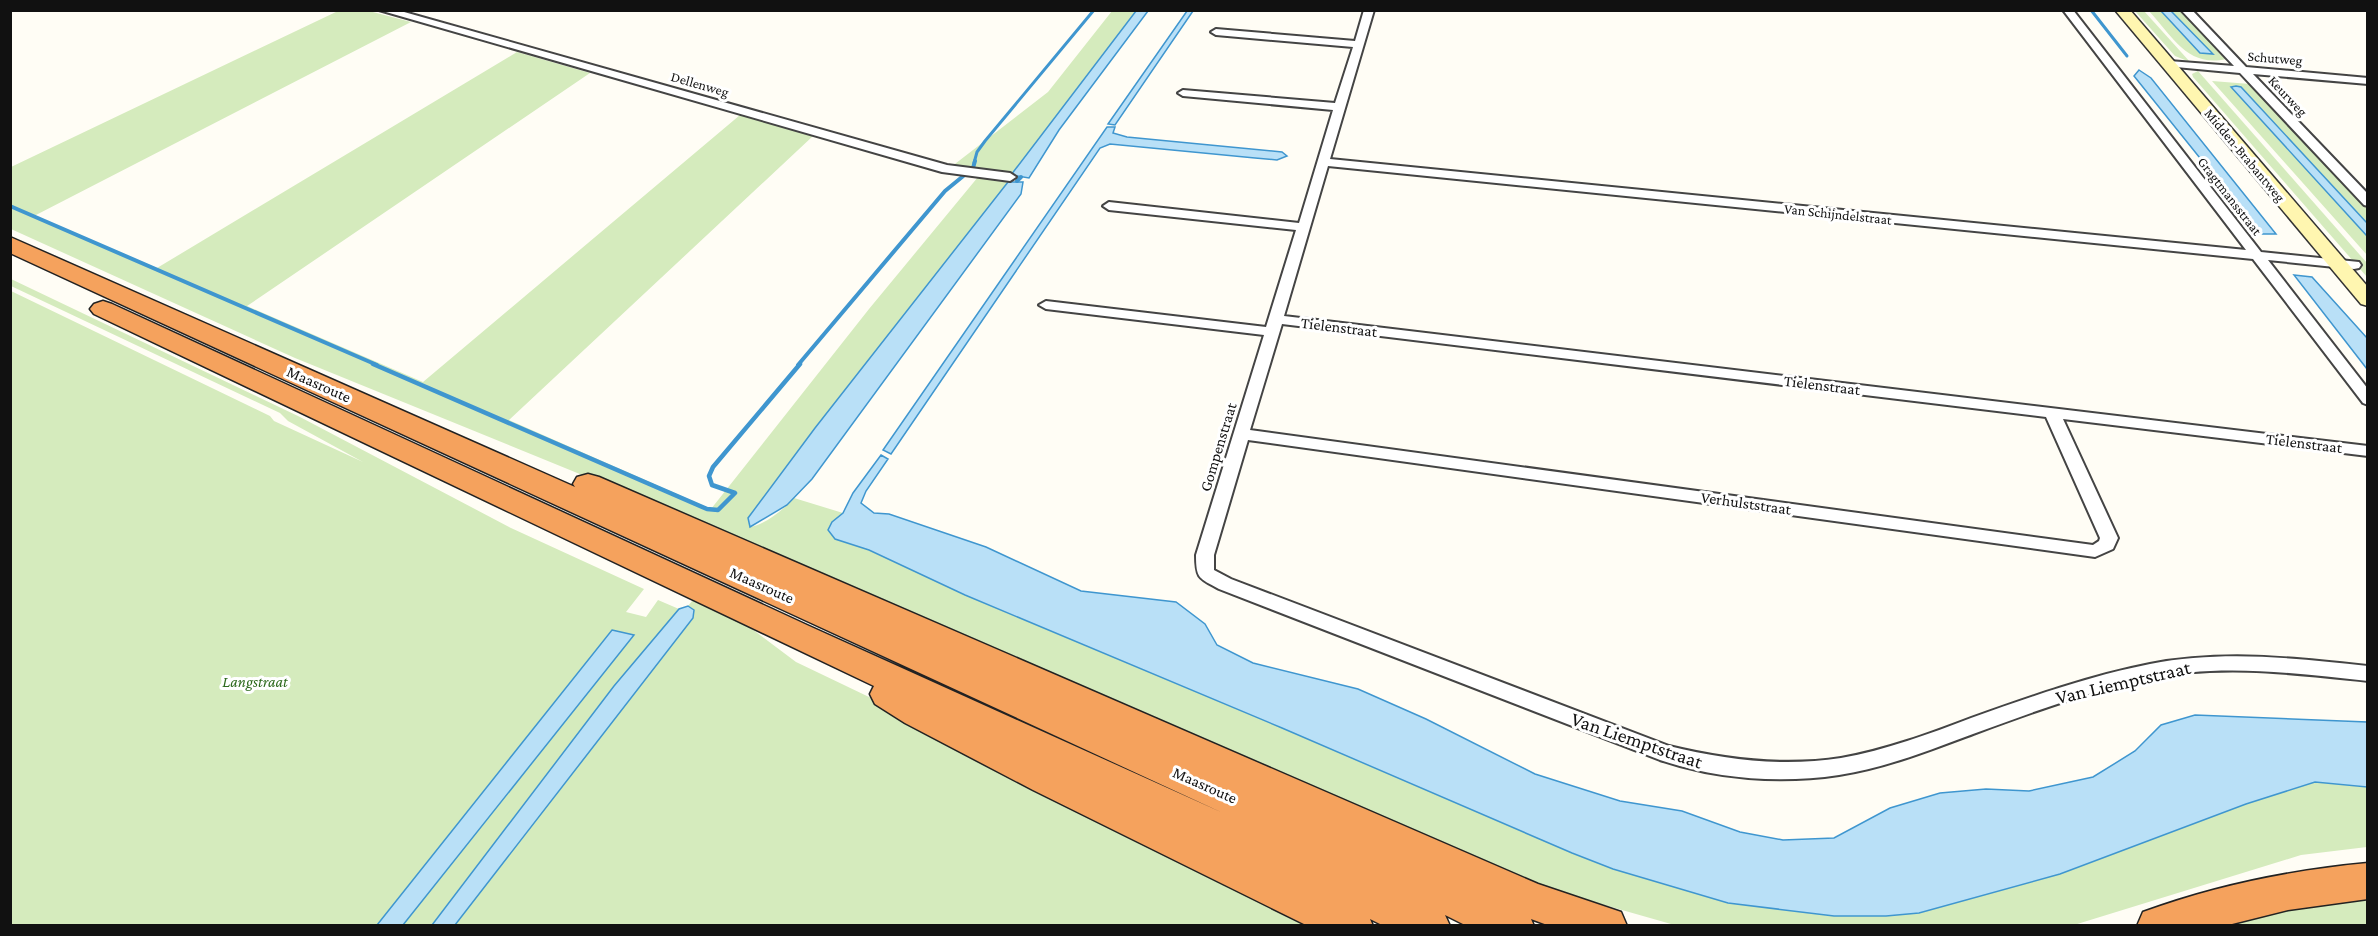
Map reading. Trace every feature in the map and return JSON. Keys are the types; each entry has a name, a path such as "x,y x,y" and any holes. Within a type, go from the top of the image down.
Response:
{"highway":[{"name":"Maasroute","path":"10,244 1513,926"},
{"name":"Maasroute","path":"10,266 797,635 1429,926"},
{"path":"352,399 519,454 1528,899 1606,926"},
{"path":"797,635 918,713 1047,779 1352,926"},
{"path":"2175,920 2270,879 2328,866 2367,861"},
{"path":"2175,920 2310,888 2367,880"}],"street":[{"name":"Dellenweg","path":"384,10 936,166 1010,177"},
{"name":"Gompenstraat","path":"1205,573 1205,555 1369,10"},
{"name":"Gragtmansstraat","path":"2068,10 2367,400"},
{"name":"Midden-Brabantweg","path":"2122,10 2174,65 2345,264 2367,300"},
{"name":"Midden-Brabantweg","path":"2133,10 2174,65"},
{"name":"Keurweg","path":"2186,10 2367,202"},
{"path":"1216,32 1359,44"},
{"name":"Schutweg","path":"2174,65 2367,81"},
{"path":"1183,93 1339,107"},
{"name":"Van Schijndelstraat","path":"1323,162 2345,264"},
{"path":"1109,206 1303,227"},
{"name":"Midden-Brabantweg","path":"2345,264 2367,282"},
{"path":"1046,305 1274,326"},
{"name":"Tielenstraat","path":"1274,326 2367,450"},
{"name":"Verhulststraat","path":"1241,434 2095,551 2106,545 2109,538 2052,413"},
{"name":"Van Liemptstraat","path":"1205,573 1225,585 1667,754 1712,765 1752,771 1811,770 1858,763 1904,751 2070,692 2172,667 2236,662 2367,674"}],"green space":[{"path":"338,11 369,11 411,22 34,216 157,268 517,52 590,73 247,306 423,382 740,115 813,136 509,420 711,509 869,309 978,177 1008,182 815,428 748,518 750,527 768,520 794,498 843,513 832,522 835,539 869,550 965,595 1572,853 1613,869 1728,903 1834,916 1886,916 1919,913 2060,874 2246,804 2315,782 2367,787 2367,847 2301,855 2074,925 1678,926 1580,898 1499,870 825,574 295,358 11,229 11,167"},
{"path":"1112,11 1136,11 1011,175 951,167 1048,92"},
{"path":"2135,11 2144,11 2190,62 2175,56"},
{"path":"2149,11 2161,11 2200,53 2212,53 2171,11 2181,11 2226,59 2213,61 2191,54 2173,40"},
{"path":"2198,71 2367,263 2367,277 2193,77 2192,74"},
{"path":"2212,81 2250,84 2367,209 2367,223 2241,87 2231,86 2367,236 2367,255"},
{"name":"Langstraat","path":"11,279 300,417 511,528 644,589 626,612 646,617 658,600 679,609 669,622 694,610 688,606 697,595 724,608 796,662 1345,925 11,926 11,291 270,416 274,421 363,462 288,421 280,413 11,286"},
{"path":"2367,891 2367,925 2225,926 2289,906"}],"water":[{"path":"1136,11 1148,11 1059,130 1029,178 1011,175"},
{"path":"1187,11 1193,11 1115,125 1108,124"},
{"path":"2161,11 2171,11 2213,54 2200,53"},
{"path":"2139,70 2151,78 2276,234 2261,234 2134,76"},
{"path":"2231,87 2241,87 2367,223 2367,236"},
{"path":"1107,127 1115,127 1113,133 1127,137 1282,152 1287,156 1277,160 1110,144 1100,148 891,454 883,450"},
{"path":"1008,182 1023,182 1021,194 812,479 787,505 750,527 748,518 815,428"},
{"path":"2294,275 2312,277 2367,338 2367,369"},
{"path":"881,455 888,459 866,491 861,503 874,513 889,514 986,547 1081,591 1176,602 1205,624 1217,645 1253,663 1358,689 1426,719 1535,774 1620,801 1682,811 1740,832 1783,840 1834,838 1890,808 1940,793 1986,789 2029,791 2093,777 2135,751 2161,725 2195,715 2367,722 2367,787 2315,782 2246,804 2060,874 1919,913 1886,916 1834,916 1728,903 1613,869 1572,853 965,595 869,550 835,539 828,530 832,522 843,513 853,493"},
{"path":"688,606 694,610 693,618 455,925 432,925 614,686 679,609"},
{"path":"612,630 634,635 403,925 377,925"}],"waterway":[{"path":"974,163 977,152 985,141 1094,10"},
{"path":"2091,10 2127,56"},
{"path":"798,365 945,191 973,168 975,161"},
{"path":"1017,181 1021,177"},
{"path":"10,206 377,365"},
{"path":"373,364 707,509 718,510 735,493 712,485 709,476 713,467 800,364"}]}
